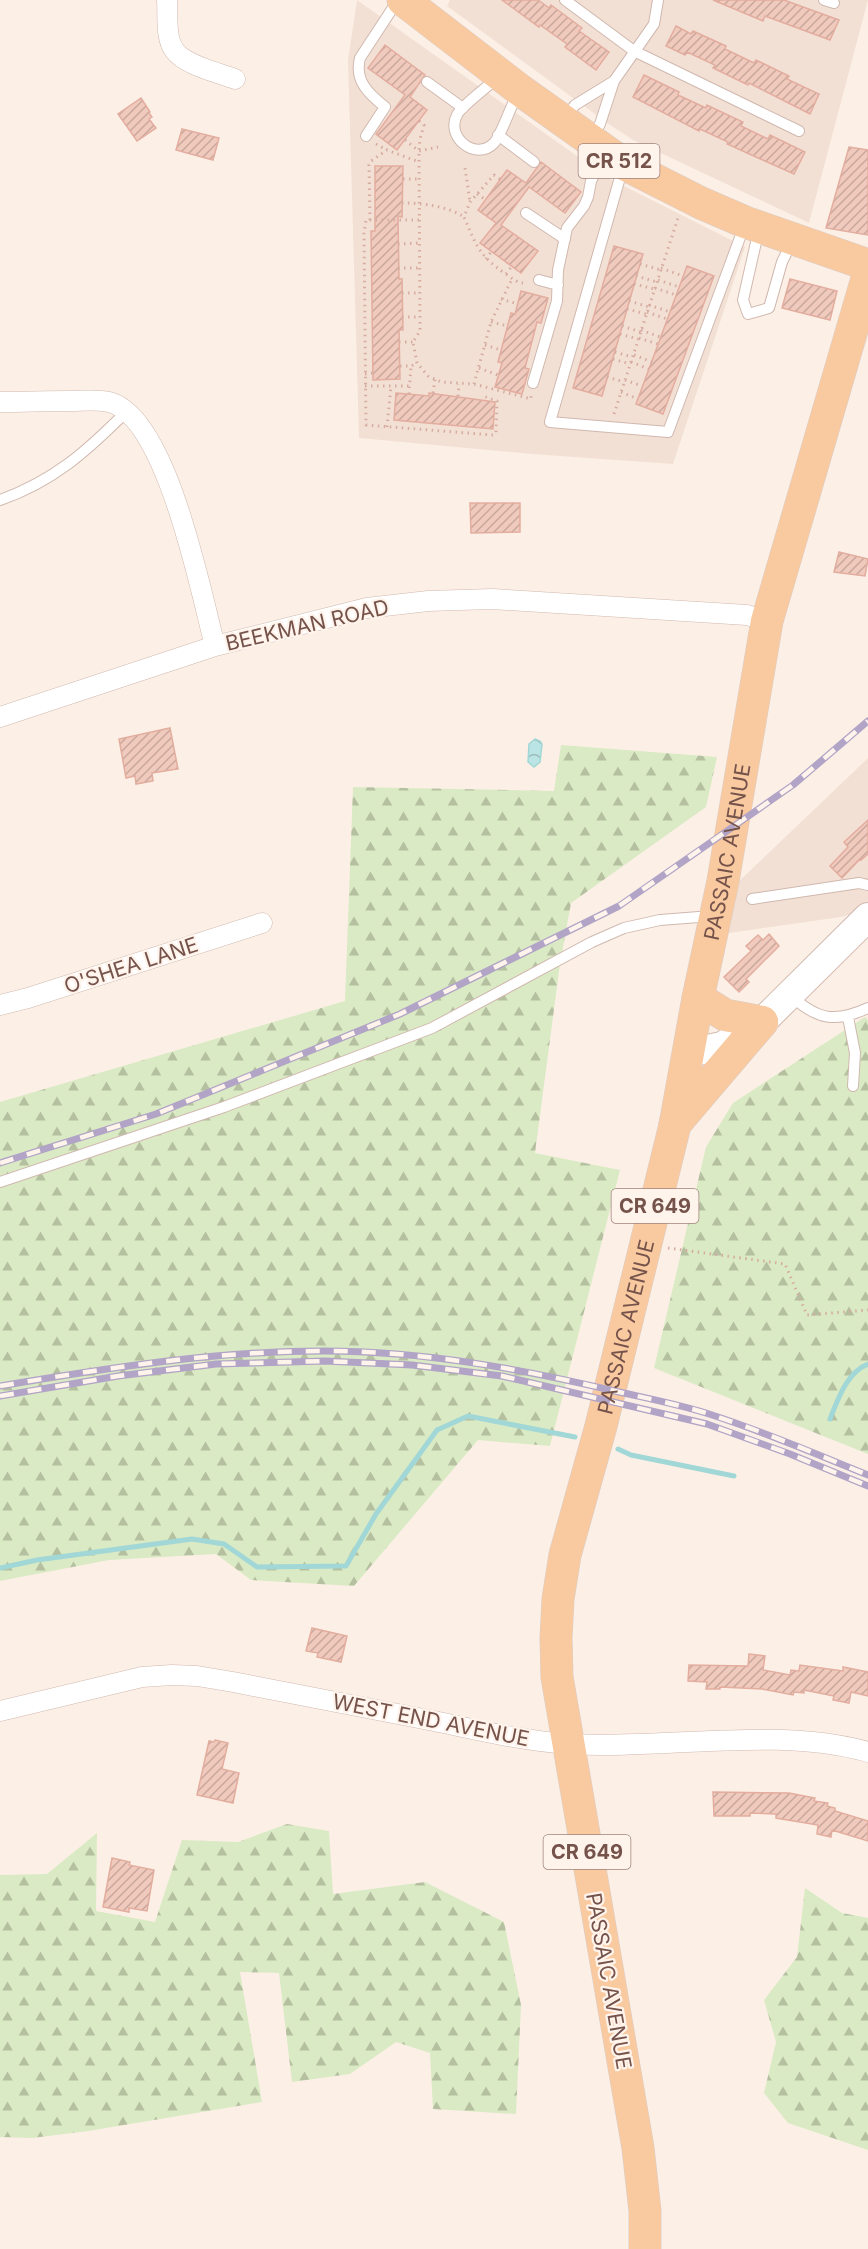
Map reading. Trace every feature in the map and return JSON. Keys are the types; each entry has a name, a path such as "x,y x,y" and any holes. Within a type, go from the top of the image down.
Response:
{"main road":[{"name":"CR 512","path":"400,0 607,152 701,203 752,225 868,265"},
{"name":"PASSAIC AVENUE","path":"645,2249 645,2211 638,2148 557,1677 558,1599 565,1555 601,1426 675,1125 728,852 767,621 868,275"},
{"path":"675,1125 762,1022 725,1015 698,998"}],"street":[{"path":"167,0 168,29 174,51 189,62 235,79"},
{"path":"0,402 110,402 127,411 141,425 164,467 182,523 215,646"},
{"name":"BEEKMAN ROAD","path":"0,717 215,646 367,608 428,601 492,599 747,615 767,621"},
{"path":"689,1053 722,1046 762,1022 868,916"},
{"name":"O'SHEA LANE","path":"0,1005 262,923"},
{"name":"WEST END AVENUE","path":"0,1711 141,1677 197,1676 502,1735 567,1744 753,1740 806,1742 868,1752"}],"lane":[{"path":"369,139 385,107 368,93 359,77 358,66 360,58 400,0"},
{"path":"566,0 634,51 798,131"},
{"path":"658,0 654,24 614,81 600,124 607,152 550,422 668,432 752,225"},
{"path":"563,121 575,105 614,81"},
{"path":"427,82 463,108"},
{"path":"510,82 498,135 494,143 485,149 472,149 462,143 455,134 454,124 457,114 463,108 510,82"},
{"path":"498,135 534,162"},
{"path":"533,383 557,301 558,270 567,228 584,206 591,181 607,152"},
{"path":"526,213 565,239"},
{"path":"752,225 742,300 748,314 769,308 782,262 793,240"},
{"path":"539,280 558,285"},
{"path":"0,500 46,480 92,446 127,411"},
{"path":"752,899 860,883 868,885"},
{"path":"0,1182 224,1107 432,1028 592,942 624,928 660,920 715,916"},
{"path":"788,994 815,1014 831,1018 848,1017 868,1008"},
{"path":"848,1017 855,1053 853,1086"}],"path":[{"path":"419,121 424,125 419,151 420,331 413,342 417,363 428,376 441,382 474,384 529,399"},
{"path":"369,139 387,150 419,162"},
{"path":"405,140 419,151"},
{"path":"419,151 438,147"},
{"path":"370,220 369,172 371,161 387,150"},
{"path":"465,168 470,202"},
{"path":"369,172 375,172"},
{"path":"464,217 470,202 494,175 500,179"},
{"path":"403,179 419,179"},
{"path":"369,186 375,186"},
{"path":"477,194 486,200"},
{"path":"369,197 375,197"},
{"path":"402,203 419,203 458,213 464,217 478,249 486,259 523,284"},
{"path":"370,211 375,210"},
{"path":"609,427 679,213"},
{"path":"419,220 366,220 364,237 366,425 493,435 496,433 498,406 497,401 483,398 484,387"},
{"path":"364,237 371,237"},
{"path":"398,244 419,243"},
{"path":"364,251 371,251"},
{"path":"486,259 491,252"},
{"path":"364,262 372,262"},
{"path":"640,264 683,276"},
{"path":"506,274 512,267"},
{"path":"398,268 419,268"},
{"path":"364,276 372,276"},
{"path":"636,276 679,288"},
{"path":"474,384 491,322 512,278"},
{"path":"634,284 676,295"},
{"path":"364,286 372,286"},
{"path":"402,293 420,293"},
{"path":"501,299 518,304"},
{"path":"364,300 372,300"},
{"path":"629,301 670,312"},
{"path":"627,309 667,319"},
{"path":"364,311 372,311"},
{"path":"402,317 420,317"},
{"path":"491,322 508,326"},
{"path":"364,324 373,324"},
{"path":"622,327 660,337"},
{"path":"620,334 658,344"},
{"path":"365,335 372,335"},
{"path":"399,342 413,342"},
{"path":"485,345 501,350"},
{"path":"365,349 373,349"},
{"path":"615,351 652,362"},
{"path":"365,359 373,359"},
{"path":"612,359 649,369"},
{"path":"400,366 411,366 417,363"},
{"path":"409,394 411,366"},
{"path":"479,368 498,375"},
{"path":"365,374 373,373"},
{"path":"607,377 642,386"},
{"path":"433,393 435,379"},
{"path":"458,396 459,384"},
{"path":"365,386 410,386"},
{"path":"387,427 391,386"},
{"path":"621,392 638,399"},
{"path":"399,428 400,421"},
{"path":"413,429 414,422"},
{"path":"424,423 424,430"},
{"path":"438,424 438,431"},
{"path":"448,425 448,432"},
{"path":"462,433 463,426"},
{"path":"473,427 473,434"},
{"path":"487,428 487,435"},
{"path":"645,1246 785,1264 807,1315 868,1310"}],"shaded area":[{"path":"357,0 608,178 745,247 673,464 359,438 348,60"},
{"path":"450,0 868,0 809,223 633,140 447,6"},
{"path":"868,758 868,909 841,917 722,934 736,884"}],"green space":[{"path":"561,745 717,757 706,807 571,903 560,964 535,1153 620,1170 550,1446 478,1440 354,1586 251,1580 216,1554 109,1560 0,1581 0,1102 345,1001 353,787 554,791"},
{"path":"865,1017 868,1020 868,1454 654,1368 706,1147 733,1103"},
{"path":"287,1824 329,1831 333,1894 425,1882 504,1922 521,2005 516,2114 433,2109 430,2053 396,2042 350,2074 292,2082 279,1973 240,1972 262,2102 88,2131 32,2138 0,2137 0,1875 47,1874 97,1833 96,1911 155,1922 182,1840 238,1842"},
{"path":"805,1888 842,1913 868,1918 868,2150 788,2123 764,2093 776,2042 764,2000 797,1957"}],"water":[{"path":"535,739 542,744 540,762 534,767 528,762 529,744"}],"building":[{"path":"502,0 538,0 549,8 551,5 582,28 579,31 609,52 596,70 565,47 567,44"},
{"path":"713,0 784,0 839,20 830,40 765,16 763,21"},
{"path":"676,26 691,34 693,31 726,46 725,49 754,63 756,60 789,76 787,79 819,94 810,114 749,83 748,85 713,68 715,65 687,52 685,55 666,46"},
{"path":"385,45 425,75 410,97 427,110 397,150 376,134 405,95 368,68"},
{"path":"644,75 679,92 678,95 706,108 707,105 743,122 741,126 768,139 770,135 805,152 794,174 727,144 728,142 700,129 699,131 633,97"},
{"path":"141,98 152,117 149,119 156,128 137,141 118,114"},
{"path":"182,129 219,138 213,160 176,150"},
{"path":"849,147 868,150 868,235 826,228"},
{"path":"541,162 581,192 565,213 529,187 501,225 538,251 521,273 480,243 496,223 478,210 507,170 526,183"},
{"path":"375,166 403,166 402,217 398,216 403,330 399,330 400,379 373,380 371,231 375,231"},
{"path":"614,246 643,254 602,396 573,388"},
{"path":"687,266 714,276 663,414 636,404"},
{"path":"790,279 837,291 830,320 782,308"},
{"path":"521,291 548,298 541,323 537,322 525,368 529,369 522,394 495,387 502,363 498,362 511,313 515,314"},
{"path":"396,393 429,396 429,393 495,402 493,429 394,420"},
{"path":"470,503 520,503 520,532 471,533"},
{"path":"839,552 868,559 865,576 834,572"},
{"path":"170,728 178,769 152,773 153,781 136,784 135,776 126,778 119,739"},
{"path":"868,820 868,854 842,878 830,866 848,847 844,842"},
{"path":"769,934 779,946 746,979 749,982 739,992 724,977 751,951 746,946 758,935 763,940"},
{"path":"312,1628 347,1636 341,1662 317,1657 318,1653 306,1651"},
{"path":"749,1654 765,1656 763,1670 790,1675 791,1670 799,1671 800,1665 843,1671 843,1667 868,1672 868,1696 851,1692 849,1703 833,1700 834,1696 804,1690 804,1693 794,1692 793,1695 762,1689 720,1687 720,1689 706,1689 707,1682 688,1681 689,1665 748,1666"},
{"path":"215,1740 228,1743 222,1769 239,1773 233,1803 197,1795 209,1741 214,1742"},
{"path":"713,1792 789,1793 815,1798 814,1801 828,1803 827,1806 835,1808 835,1811 868,1821 868,1841 832,1830 831,1837 817,1834 818,1825 776,1818 776,1814 750,1813 750,1816 714,1816"},
{"path":"112,1858 130,1862 129,1865 154,1870 147,1911 129,1908 129,1912 103,1907"}],"waterway":[{"path":"830,1419 849,1380 854,1373 868,1364"},
{"path":"0,1568 37,1560 192,1539 224,1544 257,1567 346,1566 376,1514 437,1430 468,1416 575,1437"},
{"path":"618,1449 631,1455 734,1476"}],"railway":[{"path":"0,1163 156,1114 400,1014 619,906 793,785 868,721"},
{"path":"0,1386 202,1357 324,1351 399,1354 509,1369 689,1408 751,1429 868,1475"},
{"path":"0,1396 118,1376 216,1364 325,1361 412,1365 502,1376 707,1424 790,1454 868,1486"}]}
